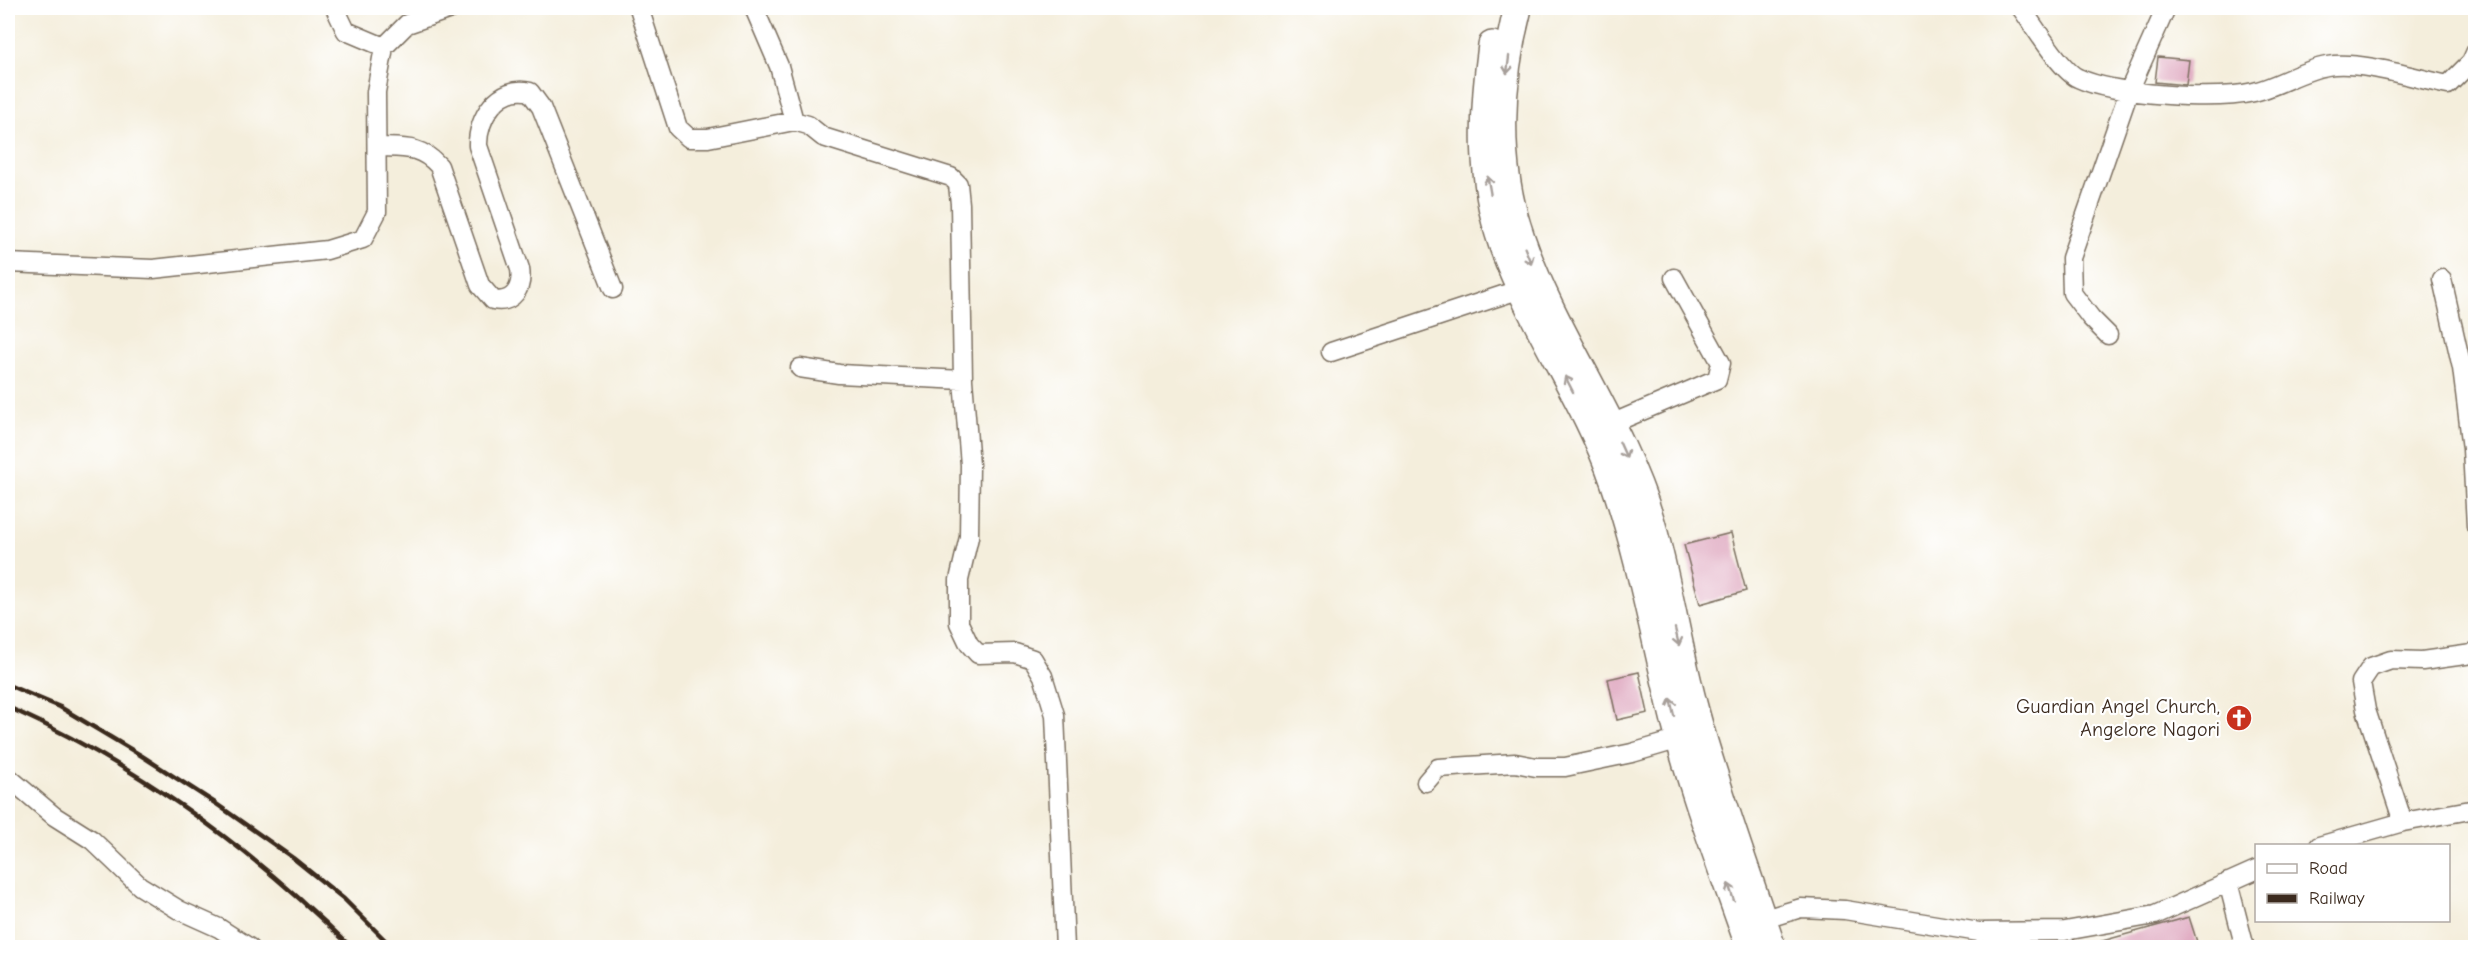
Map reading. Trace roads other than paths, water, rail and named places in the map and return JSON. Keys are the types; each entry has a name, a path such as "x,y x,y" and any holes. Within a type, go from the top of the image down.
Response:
{"highway":[{"path":"1499,8 1494,25 1485,103 1485,159 1502,242 1521,289 1595,437 1613,479 1636,554 1680,739 1752,931 1772,948"},
{"path":"1518,8 1513,29 1504,104 1504,158 1520,236 1538,281 1611,424 1651,522 1695,712 1752,931"}],"street":[{"path":"335,8 346,31 384,47"},
{"path":"639,8 678,128 689,138 708,138 794,121 808,125 824,137 951,177 958,184 963,380 969,465 969,537 959,580 959,623 969,644 978,654 1016,653 1033,659 1043,676 1055,715 1065,948"},
{"path":"754,8 779,66 794,121"},
{"path":"2021,8 2056,57 2076,78 2129,91 2193,96 2253,92 2326,66 2353,65 2448,85 2471,62 2475,51"},
{"path":"2108,335 2091,318 2072,293 2071,258 2129,91 2166,8"},
{"path":"8,262 153,269 327,250 363,239 377,212 376,92 384,47 407,24 444,9"},
{"path":"377,147 411,149 427,153 439,166 480,285 493,300 501,302 508,300 515,295 522,278 478,146 478,138 484,115 492,105 515,91 530,92 541,107 613,289"},
{"path":"1611,424 1717,379 1720,363 1674,278"},
{"path":"2442,279 2462,369 2472,449 2475,526"},
{"path":"1331,352 1521,289"},
{"path":"800,368 839,374 963,380"},
{"path":"2403,822 2366,710 2361,682 2371,667 2391,660 2422,661 2472,654 2475,651"},
{"path":"1426,782 1438,768 1515,763 1536,767 1565,767 1632,753 1680,739"},
{"path":"8,777 54,816 92,840 140,886 179,910 219,928 250,948"},
{"path":"2326,844 2403,822 2475,809"},
{"path":"1752,931 1801,908 1845,909 1983,940 2066,931 2155,915 2255,870"},
{"path":"2228,882 2245,948"}],"railway":[{"path":"8,685 60,707 215,803 293,858 344,899 393,948"},
{"path":"8,707 102,755 147,782 190,812 274,876 352,948"}],"place":[{"name":"Guardian Angel Church, Angelore Nagori","path":"2239,718"}]}
